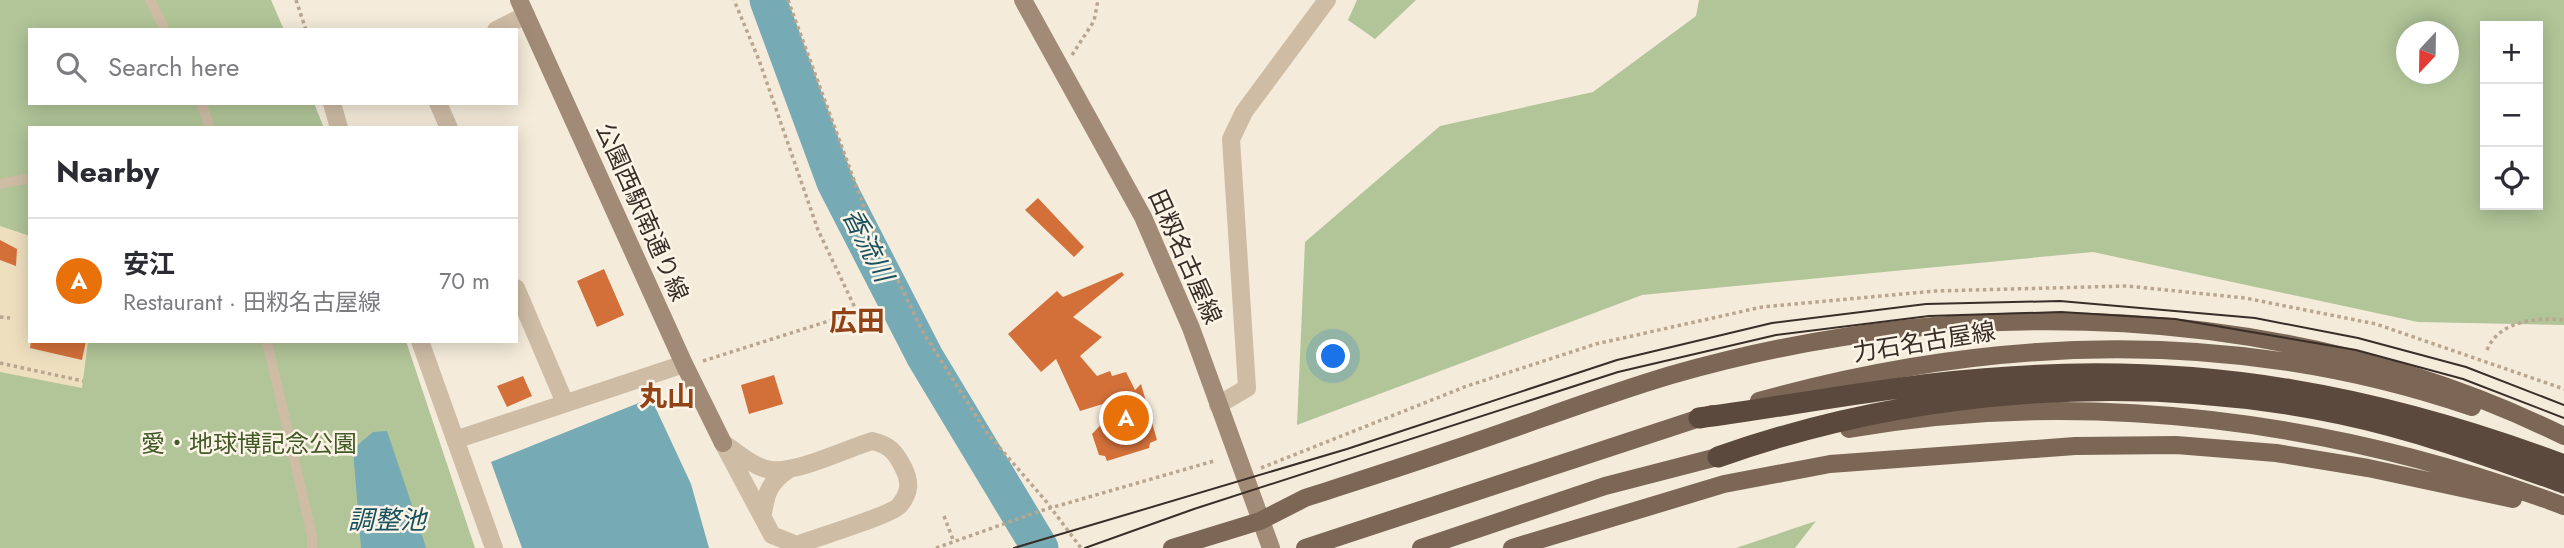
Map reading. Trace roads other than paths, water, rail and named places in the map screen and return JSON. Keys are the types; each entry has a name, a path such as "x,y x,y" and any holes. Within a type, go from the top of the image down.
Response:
{"highway":[{"path":"1699,418 1952,381 2055,375 2152,375 2253,383 2347,398 2482,435 2564,465"},
{"path":"1718,457 1807,428 1895,410 2023,396 2140,392 2248,400 2341,414 2431,438 2564,483"}],"main road":[{"name":"田籾名古屋線","path":"1023,0 1064,68 1143,217 1191,328 1271,548"},
{"name":"公園西駅南通り線","path":"522,8 693,363 723,443"},
{"path":"1172,548 1260,520 1305,498 1672,375 1825,341 1964,324 2094,321 2179,328 2271,340 2413,373 2564,438"},
{"name":"力石名古屋線","path":"1305,548 1699,418 1789,393 1932,363 2039,350 2138,349 2244,356 2359,376 2466,405 2564,438"},
{"path":"1421,548 1605,486 1805,437 1914,420 2021,413 2130,413 2250,425 2355,443 2456,470 2564,506"},
{"path":"1512,548 1724,484 1830,464 2076,446 2176,445 2276,453 2424,479 2564,512"}],"street":[{"path":"1219,405 1247,388 1231,139 1244,112 1327,0"},
{"path":"498,28 522,8"},
{"path":"333,105 338,126"},
{"path":"439,105 448,126"},
{"path":"518,293 565,403"},
{"path":"421,343 458,439 494,548"},
{"path":"458,439 693,363"},
{"path":"723,443 772,535 797,545 897,509 907,493 910,480 896,454 887,444 872,440 789,469 773,480 766,494 763,514"},
{"path":"723,443 749,461 770,470 789,469"}],"lane":[{"path":"150,0 164,28"},
{"path":"202,105 209,126"},
{"path":"0,184 28,178"},
{"path":"267,343 312,536 312,548"}],"water":[{"path":"651,398 691,484 709,548 522,548 491,462"},
{"name":"調整池","path":"387,431 426,548 361,548 353,449 373,432"}],"waterway":[{"name":"香流川","path":"768,0 835,182 925,357 1040,548"}],"tram line":[{"path":"1014,548 1347,449 1617,360 1772,323 1926,304 2060,301 2255,318 2358,338 2466,367 2564,405"},
{"path":"1085,548 1194,509 1618,372 1776,335 1929,316 2061,312 2175,319 2356,350 2463,379 2564,418"}],"place":[{"name":"安江","path":"1126,418"}],"district":[{"name":"広田","path":"857,321"},
{"name":"丸山","path":"667,396"}],"park label":[{"name":"愛・地球博記念公園","path":"249,444"}]}
